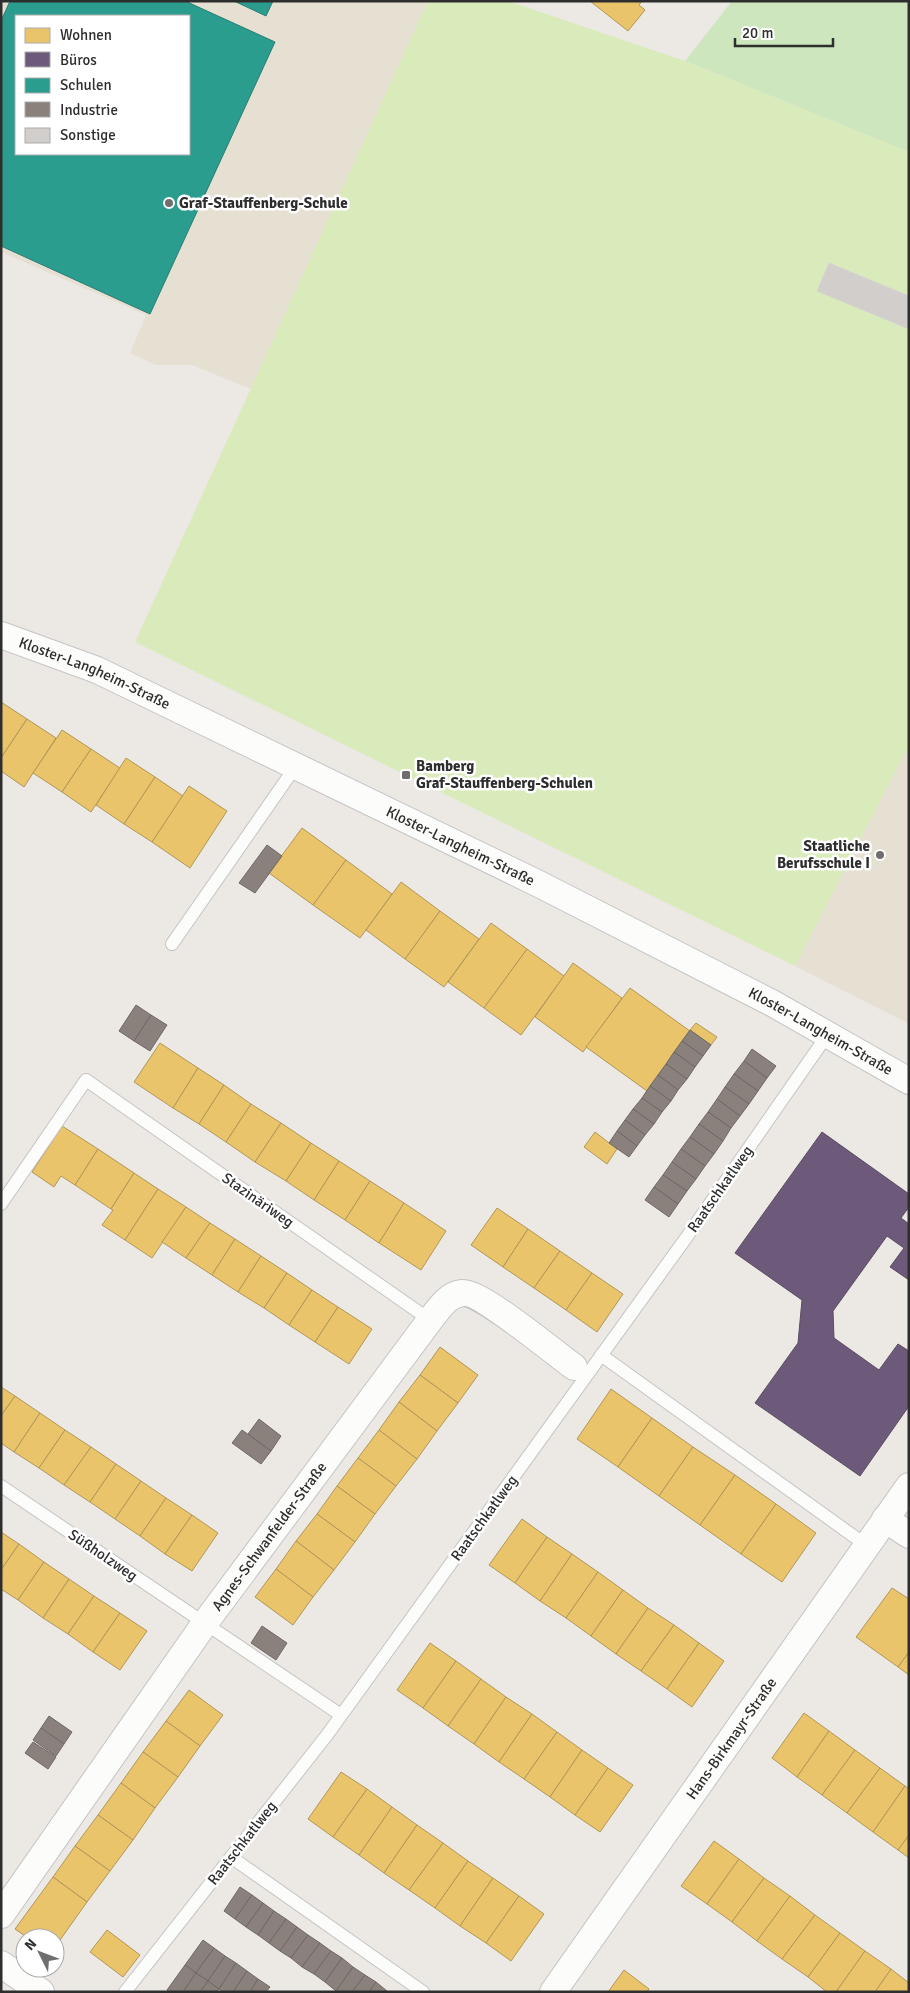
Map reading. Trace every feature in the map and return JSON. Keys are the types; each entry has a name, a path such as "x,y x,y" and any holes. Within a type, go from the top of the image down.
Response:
{"street":[{"name":"Kloster-Langheim-Straße","path":"1,635 97,670 537,883 772,1003 909,1081"},
{"name":"Agnes-Schwanfelder-Straße","path":"1,1915 205,1623 430,1320 449,1298 463,1292 481,1298 580,1371"},
{"name":"Hans-Birkmayr-Straße","path":"553,1992 909,1486"},
{"path":"885,1518 909,1535"},
{"path":"1,1964 42,1992"}],"lane":[{"path":"172,944 296,766"},
{"name":"Raatschkatlweg","path":"125,1992 341,1715 580,1371 601,1356 828,1034"},
{"name":"Stazinäriweg","path":"1,1204 86,1080 430,1320"},
{"path":"601,1356 866,1545"},
{"name":"Süßholzweg","path":"1,1486 341,1715"},
{"path":"230,1857 423,1992"}],"shaded area":[{"name":"Graf-Stauffenberg-Schule","path":"1,1 428,1 251,389 192,365 156,365 130,353 146,315 1,252"},
{"name":"Staatliche Berufsschule I","path":"909,745 909,1024 795,966"}],"green space":[{"path":"428,1 508,1 685,61 909,152 909,745 795,966 135,642"},
{"path":"732,1 909,1 909,152 685,61"}],"building: Wohnen":[{"path":"590,1 642,1 639,5 645,10 628,31"},
{"path":"1,702 27,719 1,758"},
{"path":"27,719 56,738 24,787 1,771 1,758"},
{"path":"62,730 91,749 62,792 33,773"},
{"path":"91,749 120,768 91,812 62,792"},
{"path":"126,758 155,777 124,824 96,805"},
{"path":"155,777 183,796 152,842 124,824"},
{"path":"189,786 227,811 190,868 152,842"},
{"path":"302,828 346,860 313,905 269,873"},
{"path":"346,860 392,894 360,938 313,905"},
{"path":"401,882 440,911 405,959 366,930"},
{"path":"440,911 479,939 444,987 405,959"},
{"path":"491,923 527,949 484,1008 448,982"},
{"path":"527,949 564,976 521,1035 484,1008"},
{"path":"573,963 622,998 583,1052 535,1017"},
{"path":"630,988 690,1031 647,1091 586,1047"},
{"path":"696,1023 717,1037 711,1045 690,1030"},
{"path":"160,1043 198,1068 173,1108 134,1082"},
{"path":"198,1068 224,1085 199,1124 173,1108"},
{"path":"224,1085 251,1104 226,1142 199,1124"},
{"path":"251,1104 281,1123 255,1162 226,1142"},
{"path":"281,1123 311,1143 286,1181 255,1162"},
{"path":"62,1126 98,1149 75,1185 61,1176 54,1187 32,1172"},
{"path":"595,1132 617,1149 607,1164 584,1147"},
{"path":"311,1143 339,1161 314,1200 286,1181"},
{"path":"98,1149 134,1173 111,1209 75,1185"},
{"path":"339,1161 370,1181 345,1220 314,1200"},
{"path":"134,1173 158,1189 125,1240 102,1225 113,1210 111,1209"},
{"path":"370,1181 404,1203 379,1243 345,1220"},
{"path":"158,1189 186,1207 152,1258 125,1240"},
{"path":"404,1203 446,1231 421,1270 379,1243"},
{"path":"186,1207 210,1223 186,1258 162,1242"},
{"path":"497,1208 528,1229 503,1267 471,1245"},
{"path":"210,1223 235,1239 212,1275 186,1258"},
{"path":"528,1229 560,1251 534,1288 503,1267"},
{"path":"235,1239 261,1256 238,1292 212,1275"},
{"path":"560,1251 592,1273 566,1310 534,1288"},
{"path":"261,1256 287,1273 264,1308 238,1292"},
{"path":"287,1273 312,1290 289,1325 264,1308"},
{"path":"592,1273 623,1294 597,1332 566,1310"},
{"path":"312,1290 338,1307 315,1342 289,1325"},
{"path":"338,1307 372,1329 349,1364 315,1342"},
{"path":"440,1347 478,1375 458,1403 420,1375"},
{"path":"420,1375 458,1403 437,1431 399,1402"},
{"path":"1,1387 15,1396 1,1416"},
{"path":"611,1389 652,1418 618,1467 577,1439"},
{"path":"15,1396 40,1413 14,1452 1,1443 1,1416"},
{"path":"399,1402 437,1431 417,1459 379,1430"},
{"path":"40,1413 65,1430 39,1468 14,1452"},
{"path":"652,1418 693,1447 659,1496 618,1467"},
{"path":"65,1430 91,1447 64,1485 39,1468"},
{"path":"379,1430 417,1459 396,1486 358,1458"},
{"path":"91,1447 116,1464 90,1502 64,1485"},
{"path":"693,1447 735,1475 700,1525 659,1496"},
{"path":"358,1458 396,1486 375,1514 337,1486"},
{"path":"116,1464 141,1481 115,1519 90,1502"},
{"path":"735,1475 776,1504 741,1554 700,1525"},
{"path":"141,1481 166,1498 140,1536 115,1519"},
{"path":"337,1486 375,1514 355,1542 317,1514"},
{"path":"166,1498 192,1515 165,1554 140,1536"},
{"path":"776,1504 816,1533 782,1582 741,1554"},
{"path":"317,1514 355,1542 334,1570 296,1541"},
{"path":"192,1515 218,1533 192,1571 165,1554"},
{"path":"522,1519 547,1537 515,1583 489,1565"},
{"path":"1,1532 19,1544 1,1570"},
{"path":"547,1537 572,1554 540,1601 515,1583"},
{"path":"296,1541 334,1570 313,1597 276,1569"},
{"path":"19,1544 44,1562 18,1600 1,1589 1,1570"},
{"path":"572,1554 598,1572 566,1618 540,1601"},
{"path":"44,1562 69,1579 43,1618 18,1600"},
{"path":"276,1569 313,1597 293,1625 255,1597"},
{"path":"598,1572 623,1590 591,1636 566,1618"},
{"path":"69,1579 94,1596 68,1634 43,1618"},
{"path":"892,1588 909,1599 909,1652 898,1667 856,1637"},
{"path":"623,1590 648,1608 616,1654 591,1636"},
{"path":"94,1596 120,1613 93,1652 68,1634"},
{"path":"648,1608 674,1625 641,1671 616,1654"},
{"path":"120,1613 147,1631 120,1670 93,1652"},
{"path":"674,1625 699,1643 667,1689 641,1671"},
{"path":"430,1643 456,1661 423,1708 397,1690"},
{"path":"699,1643 724,1661 692,1707 667,1689"},
{"path":"909,1652 909,1675 898,1667"},
{"path":"456,1661 481,1679 448,1726 423,1708"},
{"path":"481,1679 506,1697 474,1744 448,1726"},
{"path":"189,1690 223,1715 200,1746 166,1721"},
{"path":"506,1697 532,1714 499,1762 474,1744"},
{"path":"804,1713 829,1731 797,1777 772,1758"},
{"path":"532,1714 557,1732 524,1779 499,1762"},
{"path":"166,1721 200,1746 178,1777 143,1752"},
{"path":"829,1731 855,1750 822,1795 797,1777"},
{"path":"557,1732 582,1750 550,1797 524,1779"},
{"path":"582,1750 608,1768 575,1815 550,1797"},
{"path":"855,1750 880,1768 847,1813 822,1795"},
{"path":"143,1752 178,1777 155,1808 121,1783"},
{"path":"608,1768 633,1785 600,1832 575,1815"},
{"path":"880,1768 905,1786 873,1832 847,1813"},
{"path":"341,1772 367,1789 333,1837 308,1819"},
{"path":"121,1783 155,1808 133,1840 98,1815"},
{"path":"905,1786 909,1789 909,1835 898,1850 873,1832"},
{"path":"367,1789 392,1807 359,1855 333,1837"},
{"path":"392,1807 417,1825 384,1873 359,1855"},
{"path":"98,1815 133,1840 110,1871 75,1846"},
{"path":"417,1825 443,1843 409,1890 384,1873"},
{"path":"909,1835 909,1858 898,1850"},
{"path":"714,1841 739,1859 707,1904 681,1886"},
{"path":"443,1843 468,1861 435,1908 409,1890"},
{"path":"75,1846 110,1871 87,1902 53,1877"},
{"path":"739,1859 764,1878 732,1922 707,1904"},
{"path":"468,1861 493,1878 460,1926 435,1908"},
{"path":"53,1877 87,1902 65,1933 65,1928 16,1928"},
{"path":"493,1878 519,1896 486,1943 460,1926"},
{"path":"764,1878 790,1896 757,1941 732,1922"},
{"path":"519,1896 544,1914 511,1961 486,1943"},
{"path":"790,1896 815,1915 782,1959 757,1941"},
{"path":"815,1915 840,1933 808,1977 782,1959"},
{"path":"107,1930 140,1955 123,1977 90,1952"},
{"path":"840,1933 865,1951 836,1992 827,1992 808,1977"},
{"path":"865,1951 891,1969 875,1992 836,1992"},
{"path":"891,1969 909,1983 909,1992 875,1992"},
{"path":"624,1970 649,1989 647,1992 608,1992"}],"building: Büros":[{"path":"822,1132 909,1194 909,1207 901,1218 909,1224 909,1280 890,1267 904,1248 887,1236 833,1311 834,1338 879,1370 898,1344 909,1351 909,1406 860,1476 755,1403 798,1343 802,1300 735,1253"}],"building: Schulen":[{"path":"10,1 185,1 275,42 150,314 1,246 1,21"},
{"path":"234,1 273,1 266,16"}],"building: Industrie":[{"path":"267,845 282,856 255,893 239,883"},
{"path":"136,1005 151,1015 134,1041 119,1031"},
{"path":"151,1015 167,1025 150,1051 134,1041"},
{"path":"690,1030 711,1045 703,1056 682,1041"},
{"path":"682,1041 703,1056 695,1067 674,1052"},
{"path":"752,1049 776,1066 767,1078 744,1061"},
{"path":"674,1052 695,1067 687,1079 666,1064"},
{"path":"744,1061 767,1078 758,1091 734,1074"},
{"path":"666,1064 687,1079 678,1090 658,1075"},
{"path":"734,1074 758,1091 749,1104 725,1087"},
{"path":"658,1075 678,1090 671,1101 650,1086"},
{"path":"650,1086 671,1101 662,1112 642,1098"},
{"path":"725,1087 749,1104 740,1116 717,1099"},
{"path":"642,1098 662,1112 654,1124 633,1109"},
{"path":"717,1099 740,1116 731,1128 708,1112"},
{"path":"633,1109 654,1124 645,1135 625,1120"},
{"path":"708,1112 731,1128 723,1141 699,1124"},
{"path":"625,1120 645,1135 637,1146 617,1131"},
{"path":"699,1124 723,1141 714,1154 690,1137"},
{"path":"617,1131 637,1146 629,1157 609,1143"},
{"path":"690,1137 714,1154 705,1166 681,1149"},
{"path":"681,1149 705,1166 696,1179 672,1162"},
{"path":"672,1162 696,1179 687,1191 663,1175"},
{"path":"663,1175 687,1191 678,1204 654,1187"},
{"path":"654,1187 678,1204 669,1217 645,1200"},
{"path":"259,1419 281,1436 271,1451 248,1434"},
{"path":"242,1430 271,1451 261,1464 232,1443"},
{"path":"262,1626 287,1643 276,1660 251,1643"},
{"path":"49,1716 72,1732 64,1744 41,1728"},
{"path":"41,1728 64,1744 56,1756 33,1740"},
{"path":"33,1742 56,1757 48,1769 25,1753"},
{"path":"240,1887 252,1895 235,1919 224,1911"},
{"path":"252,1895 263,1903 246,1927 235,1919"},
{"path":"263,1903 274,1911 258,1935 246,1927"},
{"path":"274,1911 286,1919 269,1943 258,1935"},
{"path":"286,1919 297,1927 280,1951 269,1943"},
{"path":"297,1927 308,1935 291,1958 280,1951"},
{"path":"308,1935 320,1943 302,1967 291,1958"},
{"path":"203,1940 214,1948 196,1973 185,1965"},
{"path":"320,1943 331,1951 314,1974 302,1967"},
{"path":"214,1948 225,1956 208,1981 196,1973"},
{"path":"331,1951 342,1958 325,1982 314,1974"},
{"path":"225,1956 236,1963 219,1989 208,1981"},
{"path":"342,1958 353,1967 336,1991 325,1982"},
{"path":"236,1963 247,1971 233,1992 223,1992 219,1989"},
{"path":"185,1965 196,1973 183,1992 170,1992 167,1990"},
{"path":"353,1967 365,1975 352,1992 336,1991"},
{"path":"247,1971 258,1979 250,1992 233,1992"},
{"path":"196,1973 208,1981 200,1992 183,1992"},
{"path":"365,1975 376,1982 369,1992 352,1992"},
{"path":"258,1979 270,1987 266,1992 250,1992"},
{"path":"208,1981 219,1989 216,1992 200,1992"},
{"path":"376,1982 387,1991 387,1992 369,1992"}],"building: Sonstige":[{"path":"829,263 909,296 909,329 817,291"}],"place":[{"name":"Graf-Stauffenberg-Schule","path":"169,203"},
{"name":"Bamberg Graf-Stauffenberg-Schulen","path":"406,775"},
{"name":"Staatliche Berufsschule I","path":"880,855"}]}
